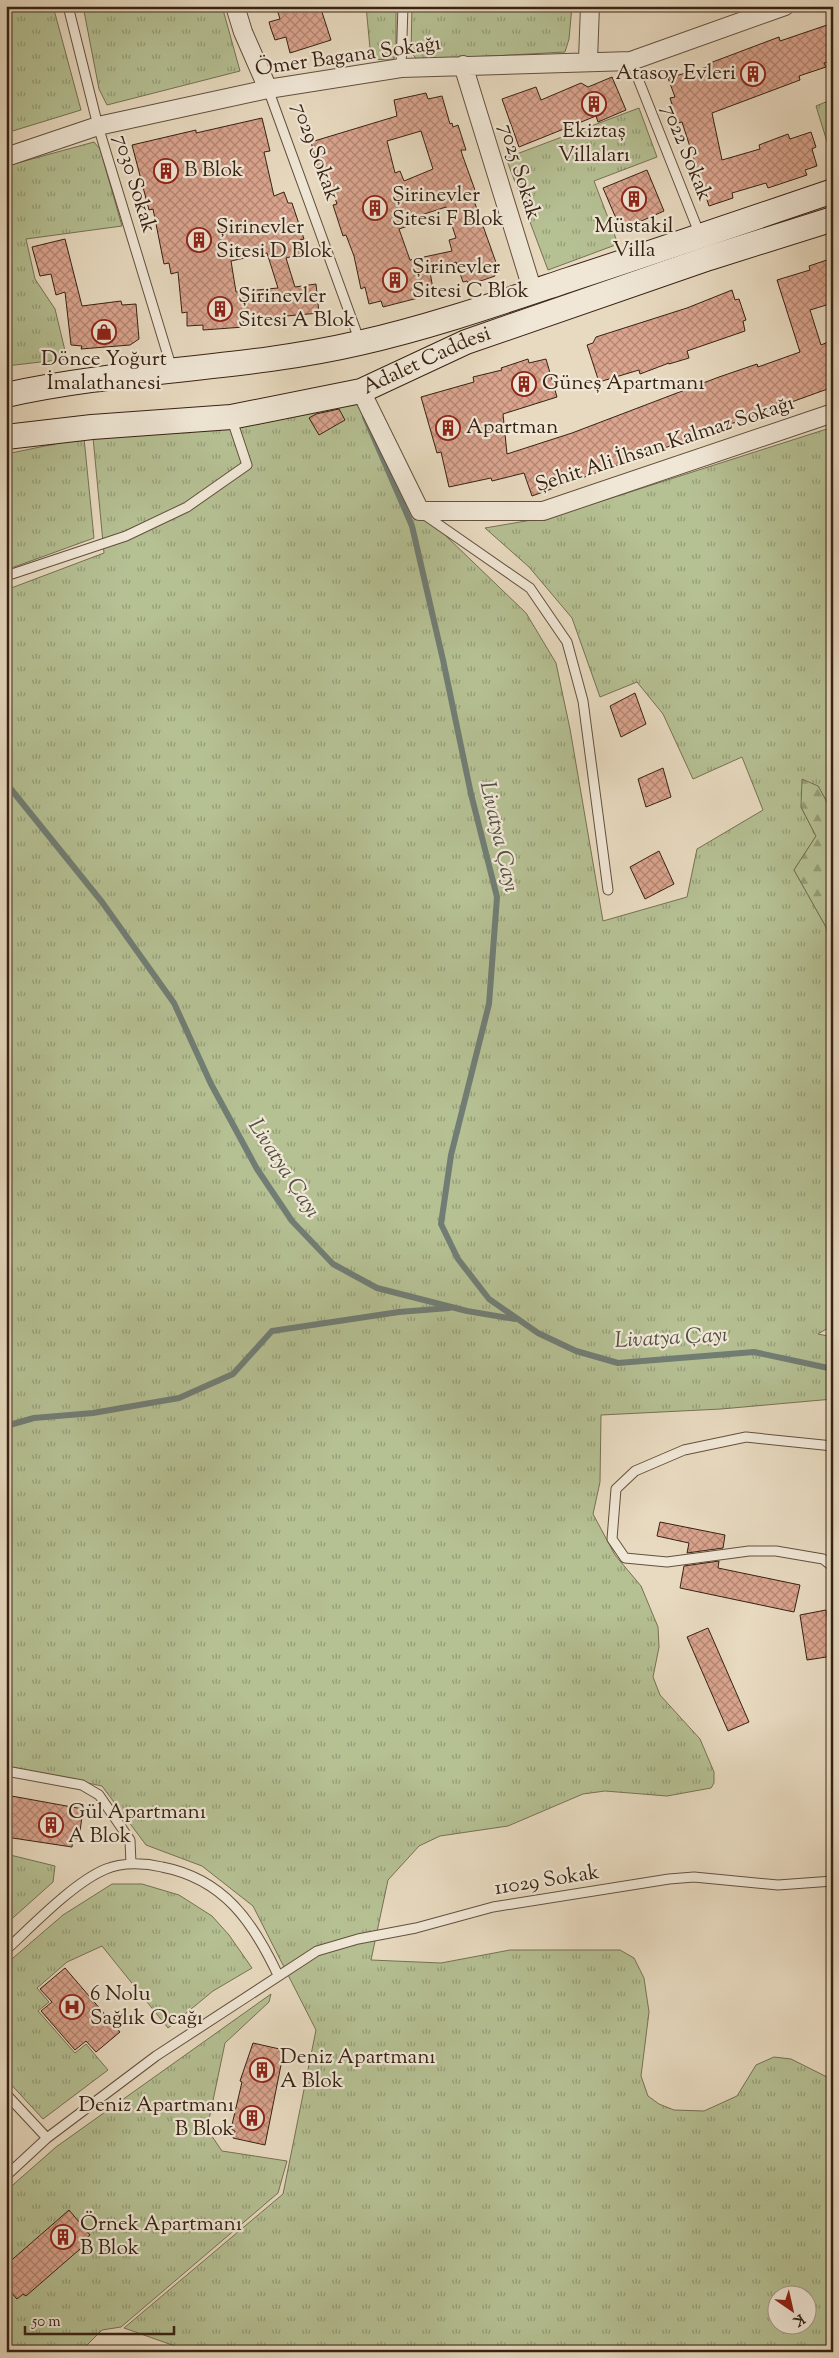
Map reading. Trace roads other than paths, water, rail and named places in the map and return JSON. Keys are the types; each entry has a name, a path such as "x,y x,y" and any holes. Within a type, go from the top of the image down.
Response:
{"street":[{"name":"7029 Sokak","path":"235,6 243,32 268,89"},
{"path":"588,60 590,6"},
{"name":"Ömer Bagana Sokağı","path":"6,157 98,126 268,89 401,68 588,60 631,61 786,6"},
{"name":"7025 Sokak","path":"463,65 533,292"},
{"name":"Adalet Caddesi","path":"6,437 92,427 231,417 361,391 466,342 705,247 833,190"},
{"name":"Adalet Caddesi","path":"6,395 34,389 172,370 282,359 360,343 478,311 533,292 705,247 833,219"},
{"path":"361,391 420,511"},
{"name":"Şehit Ali İhsan Kalmaz Sokağı","path":"420,511 543,511 833,414"}],"lane":[{"name":"7030 Sokak","path":"68,6 98,126 172,370"},
{"path":"401,68 403,6"},
{"name":"7022 Sokak","path":"631,61 705,247"},
{"name":"7029 Sokak","path":"268,89 360,343"},
{"path":"6,576 126,536 187,506 247,464 231,417"},
{"path":"420,511 530,588 567,642 583,701 608,890"},
{"path":"833,1446 746,1437 684,1450 635,1472 616,1489 612,1539 625,1558 667,1562 750,1551 776,1551 823,1559 833,1567"},
{"path":"6,1771 82,1785 99,1795 130,1840 131,1864"},
{"path":"7,1948 83,1882 106,1869 131,1864 152,1865 175,1869 211,1884 237,1907 252,1927 263,1943 278,1975"},
{"name":"11029 Sokak","path":"6,2176 47,2138 156,2056 317,1951 358,1939 416,1928 493,1906 686,1877 778,1885 833,1881"},
{"path":"6,2094 47,2138"}],"waterway":[{"name":"Livatya Çayı","path":"365,417 412,526 471,794 497,897 489,1004 451,1155 441,1224 458,1259 489,1299 538,1333 576,1351 618,1363 754,1352 833,1369"},
{"name":"Livatya Çayı","path":"6,783 102,902 174,1003 211,1084 257,1169 292,1221 333,1264 377,1288 467,1311 515,1319"},
{"name":"Livatya Çayı","path":"6,1426 34,1418 93,1413 179,1398 233,1374 272,1331 399,1312 449,1308"}],"place":[{"name":"Atasoy Evleri","path":"753,74"},
{"name":"Ekiztaş Villaları","path":"594,104"},
{"name":"B Blok","path":"166,171"},
{"name":"Müstakil Villa","path":"634,199"},
{"name":"Şirinevler Sitesi F Blok","path":"375,208"},
{"name":"Şirinevler Sitesi D Blok","path":"199,240"},
{"name":"Şirinevler Sitesi C Blok","path":"395,280"},
{"name":"Şirinevler Sitesi A Blok","path":"220,309"},
{"name":"Dönce Yoğurt İmalathanesi","path":"104,332"},
{"name":"Güneş Apartmanı","path":"524,384"},
{"name":"Apartman","path":"448,428"},
{"name":"Gül Apartmanı A Blok","path":"51,1825"},
{"name":"6 Nolu Sağlık Ocağı","path":"72,2007"},
{"name":"Deniz Apartmanı A Blok","path":"262,2070"},
{"name":"Deniz Apartmanı B Blok","path":"252,2118"},
{"name":"Örnek Apartmanı B Blok","path":"63,2237"}]}
